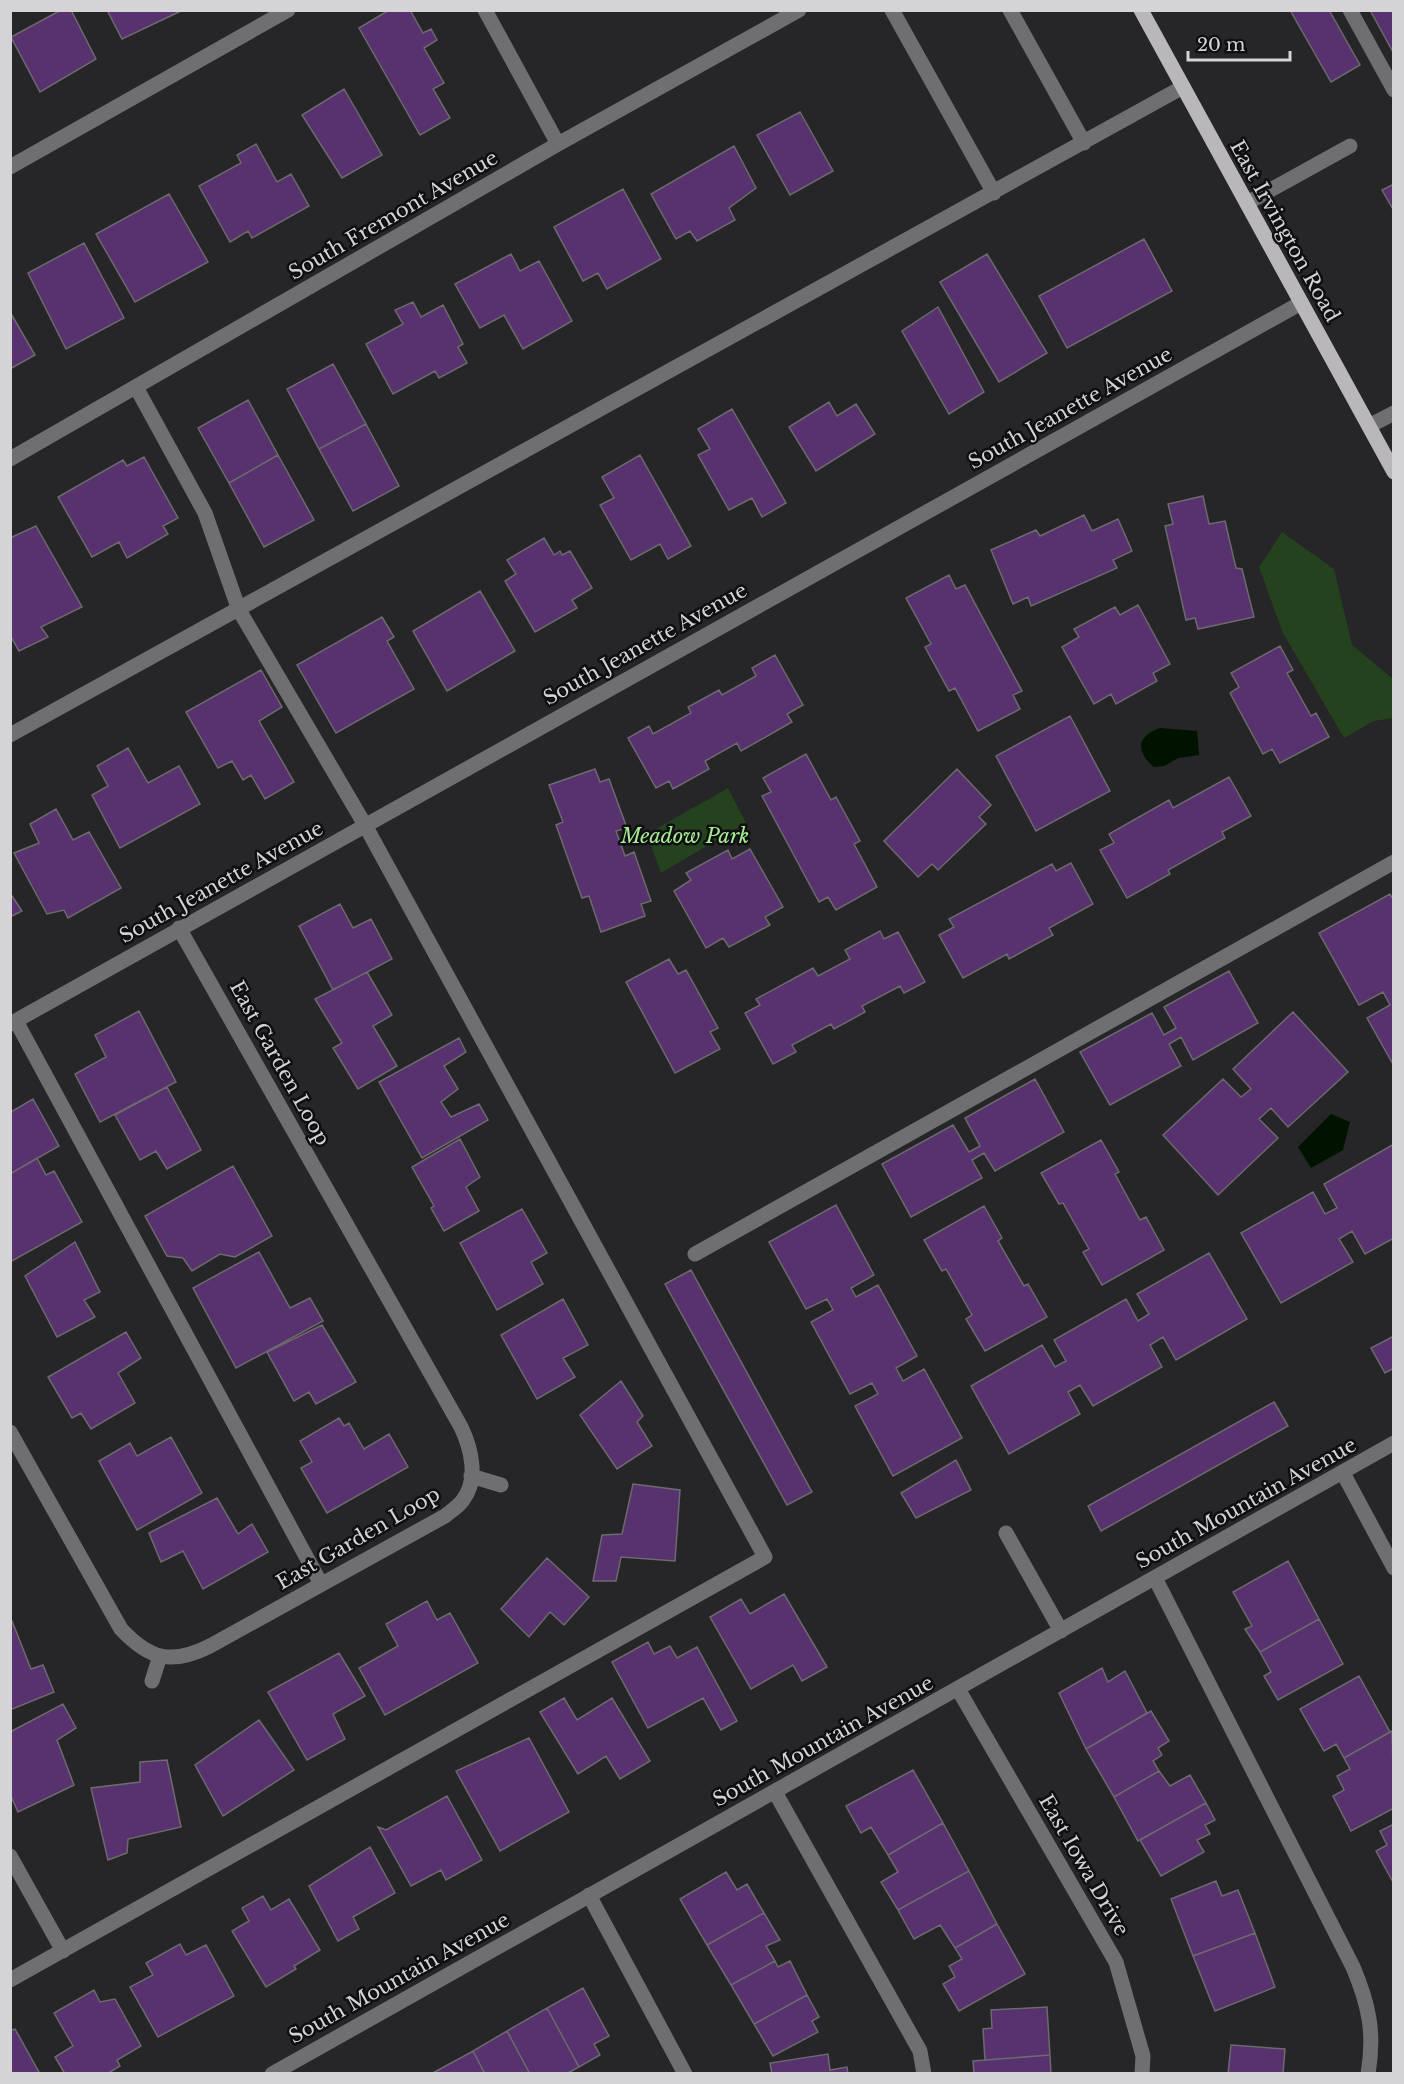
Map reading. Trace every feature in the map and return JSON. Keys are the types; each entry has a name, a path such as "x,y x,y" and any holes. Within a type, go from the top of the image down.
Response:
{"main road":[{"name":"East Irvington Road","path":"1142,10 1394,472"}],"street":[{"path":"10,167 288,10"},
{"path":"485,10 558,144"},
{"name":"South Fremont Avenue","path":"10,459 558,144 799,10"},
{"path":"892,10 993,193"},
{"path":"1010,10 1084,143"},
{"path":"1350,10 1394,90"},
{"path":"10,735 1183,87"},
{"path":"1247,203 1350,146"},
{"name":"South Jeanette Avenue","path":"13,1022 1301,303"},
{"path":"10,1980 765,1557 365,825 238,610 206,513 136,387"},
{"path":"1369,426 1394,413"},
{"path":"694,1254 1394,862"},
{"name":"East Garden Loop","path":"160,1656 170,1658 199,1651 445,1516 463,1501 471,1476 470,1447 461,1427 180,928"},
{"path":"13,1022 321,1584"},
{"path":"10,1432 121,1629 143,1649 160,1656 152,1682"},
{"name":"South Mountain Avenue","path":"272,2073 1394,1443"},
{"path":"1343,1473 1394,1568"},
{"path":"471,1476 501,1485"},
{"path":"1006,1533 1061,1631"},
{"path":"1155,1578 1353,1967 1367,2007 1372,2047 1368,2073"},
{"name":"East Iowa Drive","path":"958,1689 1116,1962 1143,2056 1142,2073"},
{"path":"775,1792 920,2051 924,2073"},
{"path":"10,1856 63,1951"},
{"path":"589,1895 686,2073"}],"green space":[{"path":"1282,532 1334,569 1352,645 1393,679 1393,718 1374,721 1344,738 1283,633 1259,567"},
{"name":"Meadow Park","path":"728,788 746,823 661,873 647,834"}],"shaded area":[{"path":"1160,728 1197,731 1199,755 1178,758 1164,766 1154,767 1144,756 1141,745 1146,735"},
{"path":"1331,1114 1350,1122 1343,1150 1311,1168 1298,1147"}],"building":[{"path":"61,10 71,10 96,59 40,92 11,37"},
{"path":"107,10 183,10 122,39"},
{"path":"389,10 410,10 423,33 431,29 437,40 424,48 444,83 433,89 450,118 420,135 359,28"},
{"path":"1290,10 1329,10 1360,65 1331,82"},
{"path":"1370,10 1394,10 1394,54"},
{"path":"344,89 382,155 342,178 302,115"},
{"path":"800,112 833,171 790,195 757,135"},
{"path":"256,144 277,182 291,174 309,206 252,238 248,231 230,242 199,186 241,163 237,155"},
{"path":"734,146 756,188 729,208 735,220 697,241 690,231 676,239 651,194"},
{"path":"1394,184 1394,211 1382,190"},
{"path":"623,189 661,259 607,289 598,273 583,281 554,227"},
{"path":"169,194 208,262 135,302 96,234"},
{"path":"1144,239 1172,291 1067,348 1039,296"},
{"path":"84,243 124,318 66,349 28,273"},
{"path":"511,254 520,271 539,261 572,321 523,349 504,315 480,328 455,284"},
{"path":"987,254 1047,353 999,382 940,282"},
{"path":"413,302 421,317 443,305 463,344 458,347 467,363 439,378 435,371 393,394 366,344 403,324 395,310"},
{"path":"938,307 984,392 949,414 902,331"},
{"path":"10,312 35,355 10,369"},
{"path":"333,364 366,424 319,449 287,389"},
{"path":"248,400 278,455 229,483 198,428"},
{"path":"829,402 837,416 856,404 875,434 816,471 789,427"},
{"path":"732,409 786,503 762,517 752,498 729,510 698,455 710,449 698,429"},
{"path":"366,424 399,486 353,511 319,449"},
{"path":"278,455 314,520 264,547 229,483"},
{"path":"640,455 691,546 668,559 660,544 631,560 600,505 614,498 602,477"},
{"path":"144,457 178,518 163,526 168,534 127,558 119,542 92,557 58,497 123,460 127,466"},
{"path":"1203,496 1209,524 1225,521 1236,568 1242,569 1254,617 1198,629 1195,618 1186,620 1165,526 1173,524 1168,504"},
{"path":"1084,515 1092,531 1118,519 1132,551 1113,560 1117,568 1031,606 1028,597 1013,604 991,550 1036,530 1040,536"},
{"path":"36,526 82,607 41,627 48,637 19,651 10,635 10,538"},
{"path":"544,538 554,555 560,551 562,555 570,551 592,588 572,600 577,608 535,632 505,581 516,574 507,560"},
{"path":"949,575 956,589 965,585 1022,691 1013,695 1020,709 978,731 955,688 949,691 925,647 931,644 906,598"},
{"path":"480,591 515,651 447,691 413,631"},
{"path":"1138,605 1170,664 1153,673 1157,681 1116,704 1111,694 1094,704 1062,647 1079,637 1074,629 1115,607 1120,615"},
{"path":"382,617 394,637 387,641 414,689 336,733 297,665"},
{"path":"1280,646 1293,670 1287,673 1311,716 1316,713 1329,737 1280,763 1272,749 1263,754 1230,693 1239,687 1231,673"},
{"path":"775,655 803,705 787,714 792,722 741,751 737,743 705,761 709,769 673,789 669,781 656,788 628,738 649,726 653,734 691,713 688,707 719,690 722,695 756,676 752,668"},
{"path":"261,670 282,707 259,721 294,782 265,799 251,775 243,780 232,761 218,768 186,712"},
{"path":"1070,716 1110,791 1036,831 996,756"},
{"path":"128,748 148,783 179,766 200,804 120,848 92,795 108,786 97,766"},
{"path":"806,754 831,800 836,797 860,841 854,844 877,887 836,910 828,897 819,902 762,796 771,792 763,778"},
{"path":"595,769 600,782 609,779 627,828 616,831 625,856 634,852 651,901 641,904 645,916 601,932 589,896 582,898 556,825 563,822 549,785"},
{"path":"957,769 991,805 979,817 986,824 938,870 932,864 918,877 884,841"},
{"path":"1229,777 1251,816 1222,832 1225,838 1168,870 1170,874 1127,898 1100,850 1114,843 1109,834 1169,800 1173,808"},
{"path":"56,809 73,840 89,832 121,888 68,918 64,910 47,914 14,853 39,843 30,824"},
{"path":"750,849 783,907 765,917 770,925 729,947 723,938 706,948 674,891 691,880 686,873 728,850 732,859"},
{"path":"1071,863 1093,904 1049,928 1053,935 1009,959 1007,954 963,978 939,935 954,927 949,919 1052,864 1056,871"},
{"path":"10,893 22,911 10,917"},
{"path":"1390,894 1394,901 1394,1066 1367,1018 1390,1005 1383,992 1359,1005 1319,933"},
{"path":"340,904 353,928 371,919 392,959 333,990 299,926"},
{"path":"880,931 884,939 898,932 925,982 904,993 900,986 862,1006 865,1012 834,1029 831,1024 792,1045 796,1052 773,1064 745,1013 760,1005 756,999 813,968 818,976 850,959 845,950"},
{"path":"669,959 678,974 686,970 718,1028 710,1032 720,1049 675,1073 626,982"},
{"path":"1229,971 1258,1023 1193,1060 1181,1037 1169,1044 1181,1066 1110,1105 1080,1052 1152,1013 1164,1035 1176,1028 1164,1007"},
{"path":"367,972 392,1015 373,1026 397,1066 358,1089 333,1048 342,1043 315,999"},
{"path":"139,1011 176,1082 100,1122 75,1074 106,1057 95,1035"},
{"path":"1293,1012 1348,1072 1288,1127 1271,1108 1259,1119 1278,1138 1218,1195 1163,1135 1223,1079 1241,1097 1251,1089 1233,1069"},
{"path":"459,1038 466,1052 444,1066 458,1089 441,1102 451,1117 479,1104 488,1120 422,1158 379,1082"},
{"path":"1035,1079 1064,1132 995,1171 984,1153 972,1160 982,1178 911,1217 882,1164 953,1125 969,1152 980,1146 965,1118"},
{"path":"167,1087 201,1150 167,1169 156,1151 140,1160 115,1115"},
{"path":"33,1099 59,1146 10,1174 10,1110 11,1112"},
{"path":"460,1139 480,1177 466,1187 479,1211 444,1231 431,1208 434,1206 412,1167"},
{"path":"1101,1140 1119,1172 1115,1174 1140,1220 1146,1217 1164,1250 1102,1285 1083,1252 1089,1249 1063,1203 1059,1204 1041,1173"},
{"path":"1394,1144 1394,1238 1365,1254 1352,1231 1339,1239 1353,1262 1281,1303 1241,1233 1313,1192 1325,1214 1337,1208 1324,1184"},
{"path":"37,1158 46,1175 54,1171 82,1222 10,1262 10,1174"},
{"path":"233,1166 272,1236 235,1257 220,1254 192,1271 183,1258 167,1256 145,1216"},
{"path":"836,1205 874,1275 851,1288 856,1297 878,1285 917,1356 896,1368 903,1381 924,1369 962,1438 893,1476 855,1406 878,1394 872,1383 850,1394 811,1322 833,1310 827,1299 806,1309 769,1242"},
{"path":"984,1206 1002,1238 998,1241 1024,1286 1028,1284 1047,1317 985,1351 966,1319 972,1315 946,1269 942,1271 924,1240"},
{"path":"522,1209 547,1253 531,1262 543,1284 497,1310 460,1243"},
{"path":"75,1242 100,1292 84,1300 95,1317 57,1337 25,1276"},
{"path":"259,1252 290,1308 310,1298 323,1321 236,1368 193,1288"},
{"path":"1209,1253 1247,1319 1176,1360 1163,1337 1150,1345 1162,1367 1093,1406 1080,1385 1068,1392 1080,1414 1009,1454 971,1386 1042,1345 1055,1367 1066,1361 1054,1340 1126,1299 1138,1321 1149,1314 1137,1294"},
{"path":"691,1270 812,1492 787,1505 665,1284"},
{"path":"563,1299 588,1345 563,1358 575,1377 537,1399 501,1335"},
{"path":"322,1325 356,1382 316,1404 309,1392 294,1401 267,1352"},
{"path":"126,1332 141,1358 118,1373 135,1403 91,1429 81,1413 72,1418 48,1377"},
{"path":"1394,1336 1394,1368 1385,1373 1371,1348"},
{"path":"621,1381 643,1416 637,1422 652,1446 617,1469 580,1415"},
{"path":"1274,1402 1288,1426 1101,1531 1088,1506"},
{"path":"339,1418 344,1426 349,1423 364,1449 389,1434 408,1467 327,1513 301,1468 312,1462 300,1441"},
{"path":"171,1437 202,1493 137,1530 99,1461 130,1443 137,1456"},
{"path":"956,1460 971,1490 916,1518 901,1493"},
{"path":"633,1484 680,1490 675,1561 621,1557 616,1581 593,1581 602,1535 622,1534"},
{"path":"217,1498 238,1534 252,1524 268,1552 203,1589 183,1551 161,1562 149,1533"},
{"path":"547,1558 589,1597 564,1625 550,1612 529,1637 501,1609"},
{"path":"1288,1561 1319,1619 1260,1652 1245,1629 1252,1626 1233,1592"},
{"path":"784,1594 827,1667 802,1681 793,1665 751,1689 710,1617 741,1599 750,1614"},
{"path":"427,1601 437,1620 450,1613 478,1663 385,1715 359,1668 398,1646 386,1624"},
{"path":"1319,1619 1343,1664 1278,1700 1264,1676 1271,1672 1260,1652"},
{"path":"10,1621 12,1621 31,1669 43,1665 54,1692 10,1710"},
{"path":"648,1642 654,1654 670,1646 677,1658 697,1647 737,1721 721,1730 703,1698 648,1728 612,1662"},
{"path":"339,1653 365,1696 333,1714 345,1739 307,1760 268,1692"},
{"path":"1102,1668 1108,1682 1125,1671 1147,1713 1086,1749 1059,1693"},
{"path":"1359,1676 1390,1732 1344,1758 1336,1744 1324,1751 1300,1709"},
{"path":"564,1698 577,1720 612,1698 650,1761 620,1779 606,1756 578,1774 540,1712"},
{"path":"63,1704 76,1728 57,1740 74,1785 18,1812 10,1794 10,1732"},
{"path":"1151,1711 1169,1741 1158,1748 1162,1755 1153,1761 1159,1771 1114,1797 1086,1749"},
{"path":"259,1720 294,1770 223,1816 195,1765"},
{"path":"1392,1731 1394,1808 1351,1831 1333,1796 1344,1790 1337,1776 1350,1769 1344,1758"},
{"path":"529,1738 569,1812 500,1851 456,1771"},
{"path":"167,1760 181,1827 128,1839 127,1853 108,1860 91,1788 140,1782 140,1762"},
{"path":"913,1770 943,1823 888,1855 871,1827 861,1833 846,1806"},
{"path":"1159,1771 1170,1786 1190,1775 1206,1803 1138,1841 1114,1797"},
{"path":"447,1796 482,1860 446,1880 441,1870 411,1886 378,1827 386,1830"},
{"path":"1206,1803 1215,1820 1205,1825 1210,1834 1197,1840 1204,1852 1161,1876 1140,1840"},
{"path":"943,1823 969,1871 898,1910 881,1882 898,1872 888,1855"},
{"path":"1394,1824 1394,1884 1376,1851 1387,1845 1380,1831"},
{"path":"370,1847 395,1893 353,1917 359,1929 338,1941 309,1886"},
{"path":"969,1871 997,1924 955,1948 940,1925 914,1939 898,1910"},
{"path":"726,1872 737,1890 747,1884 764,1913 707,1945 680,1899"},
{"path":"1216,1881 1222,1896 1238,1890 1255,1933 1193,1956 1171,1899"},
{"path":"263,1896 271,1910 289,1899 320,1950 294,1966 296,1969 266,1987 232,1931 249,1921 242,1908"},
{"path":"764,1913 780,1940 766,1946 775,1961 731,1985 707,1945"},
{"path":"997,1924 1025,1974 959,2011 943,1984 955,1977 949,1966 962,1959 955,1948"},
{"path":"1255,1933 1275,1987 1215,2011 1193,1956"},
{"path":"180,1944 186,1955 206,1945 234,1996 158,2037 130,1987 153,1975 146,1963"},
{"path":"775,1961 778,1967 790,1961 807,1995 754,2024 731,1985"},
{"path":"583,1988 609,2036 594,2044 600,2055 579,2067 547,2008"},
{"path":"94,1990 100,2002 115,1999 141,2046 117,2060 120,2066 107,2074 65,2074 55,2057 73,2046 54,2013"},
{"path":"807,1995 819,2017 812,2021 818,2032 773,2056 754,2024"},
{"path":"1047,2007 1050,2055 985,2060 983,2029 992,2028 991,2010"},
{"path":"547,2008 579,2067 566,2074 530,2074 507,2031"},
{"path":"15,2029 40,2074 10,2074 10,2031"},
{"path":"507,2031 530,2074 485,2074 473,2051"},
{"path":"1231,2045 1285,2049 1283,2073 1290,2074 1228,2074"},
{"path":"473,2051 485,2074 431,2074"},
{"path":"828,2054 830,2070 847,2067 848,2074 772,2074 770,2063"},
{"path":"1050,2055 1051,2074 974,2074 973,2061"}]}
